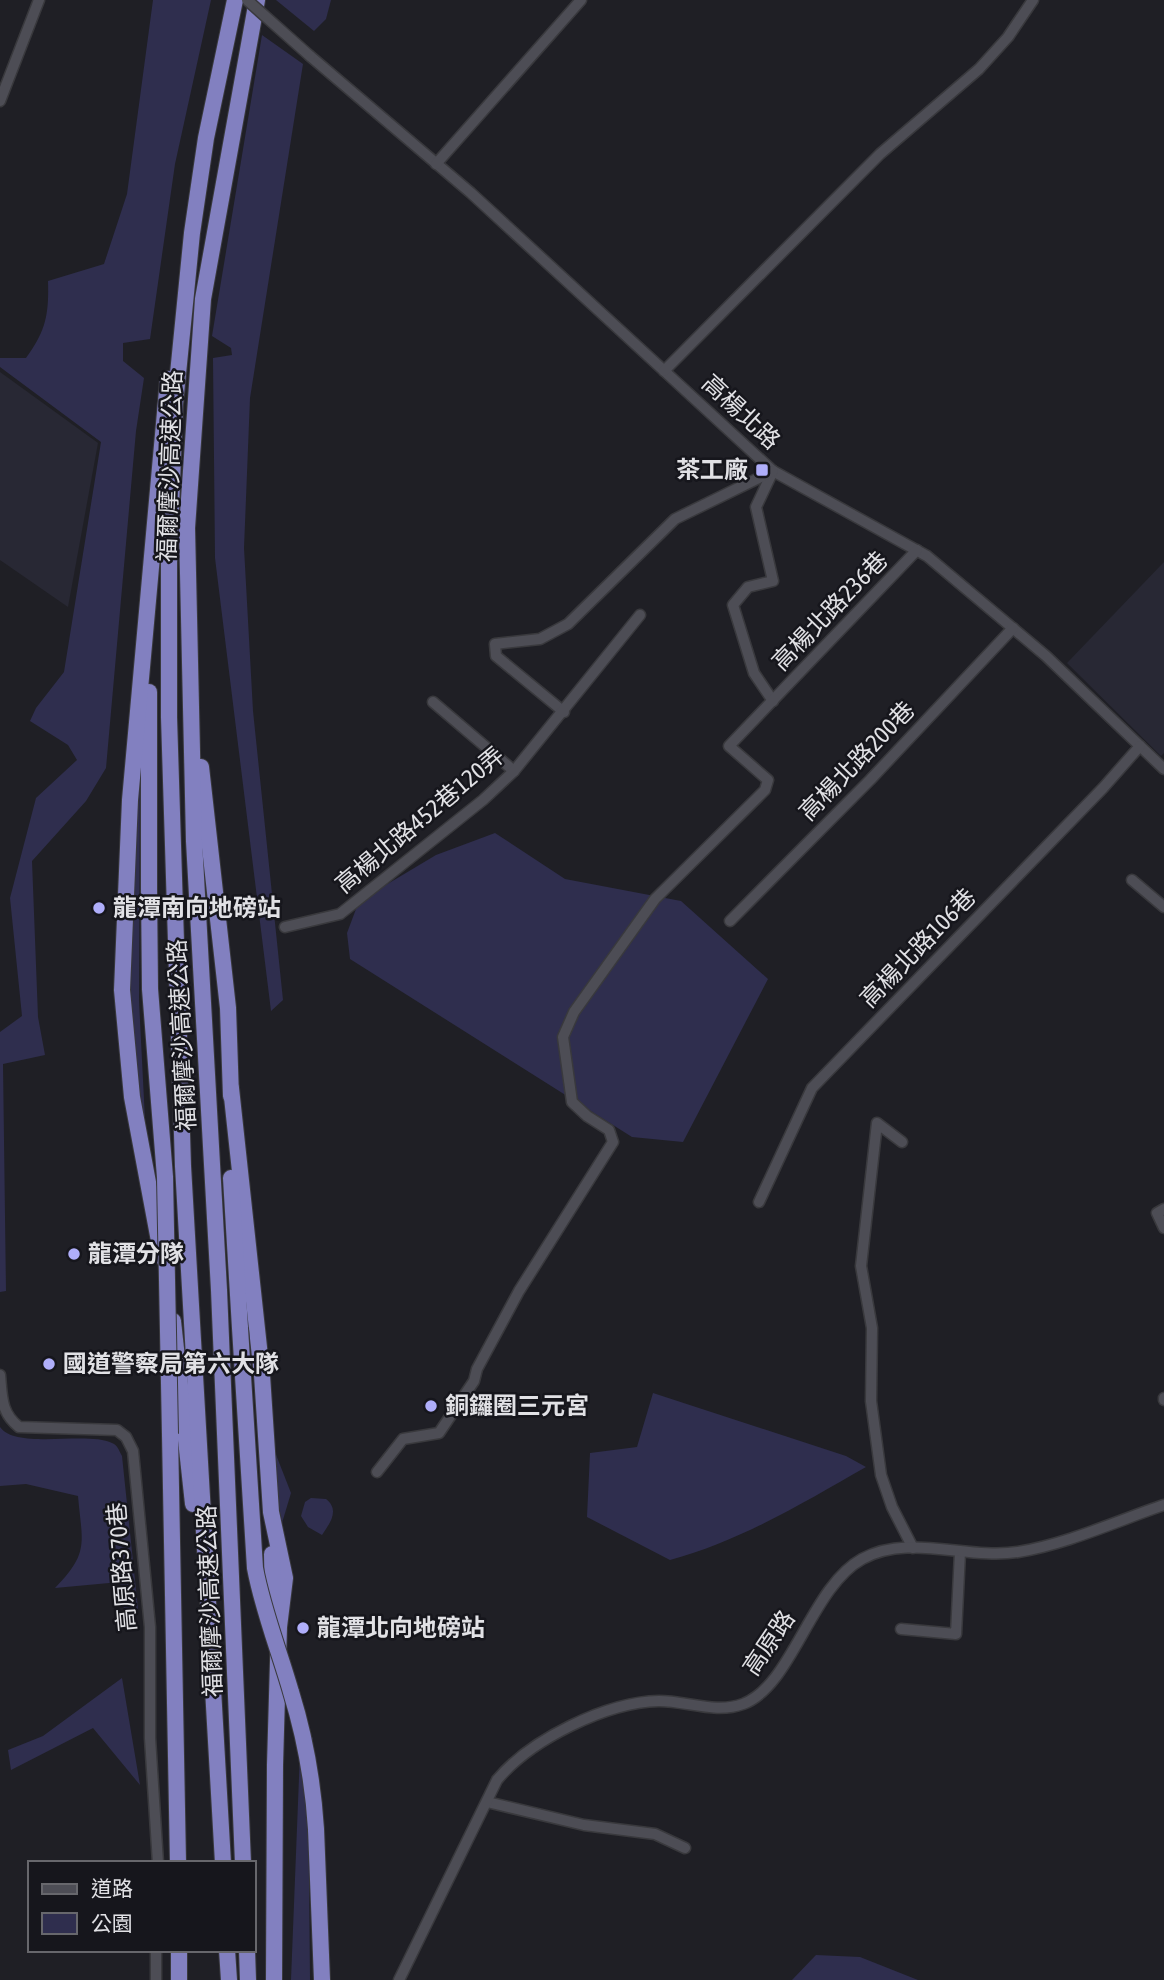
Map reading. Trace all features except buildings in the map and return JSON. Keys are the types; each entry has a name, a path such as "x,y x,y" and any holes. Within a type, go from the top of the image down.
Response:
{"highway":[{"name":"福爾摩沙高速公路","path":"223,1861 183,1166 169,717 170,498 175,404 192,233 206,138 235,0"},
{"name":"福爾摩沙高速公路","path":"243,1861 220,1317 194,841 187,528 202,299 257,0"},
{"path":"192,233 165,397 130,800 122,990 132,1097 170,1304 195,1519 207,1571"},
{"path":"148,612 150,989 164,1177 178,1861"},
{"path":"189,674 228,1009 230,1156 255,1568 260,1594 302,1733 312,1780 322,1978"},
{"path":"231,1088 262,1375 270,1492 285,1578 279,1627 274,1980"},
{"path":"179,1952 179,1980"},
{"path":"227,1952 229,1980"},
{"path":"247,1952 248,1980"}],"street":[{"path":"0,101 39,0"},
{"name":"高楊北路","path":"247,0 436,164 773,471 917,550 1013,628 1164,769"},
{"path":"436,164 581,0"},
{"path":"664,371 880,154 979,69 1008,37 1033,0"},
{"path":"773,471 756,506 773,581 748,587 733,605 754,673 773,701"},
{"path":"564,712 496,656 495,643 540,639 568,624 675,519 773,471"},
{"name":"高楊北路236巷","path":"377,1472 403,1439 439,1433 474,1381 477,1368 519,1291 612,1142 609,1130 587,1116 572,1102 563,1037 574,1012 655,899 765,790 768,780 729,746 917,550"},
{"name":"高楊北路452巷120弄","path":"285,927 340,914 514,771 640,615"},
{"name":"高楊北路200巷","path":"730,921 1013,628"},
{"path":"433,702 514,771"},
{"name":"高楊北路106巷","path":"759,1202 812,1088 1103,788 1140,746"},
{"path":"1132,880 1164,907"},
{"path":"902,1142 877,1123 861,1266 872,1328 871,1402 881,1475 892,1507 913,1548"},
{"path":"1164,1209 1157,1213 1164,1228"},
{"name":"高原路370巷","path":"0,1375 3,1407 8,1418 19,1427 117,1430 126,1437 133,1451 150,1627 150,1738 158,1861"},
{"name":"高原路","path":"399,1980 497,1780 512,1763 539,1742 611,1711 657,1701 724,1708 747,1703 759,1696 774,1678 845,1571 883,1550 913,1548 1005,1553 1029,1550 1164,1505"},
{"path":"901,1629 956,1634 960,1552"},
{"path":"486,1802 584,1825 655,1834 685,1848"},
{"path":"156,1952 156,1980"}],"shaded area":[{"path":"0,372 98,443 68,607 0,560"},
{"path":"1164,562 1164,753 1161,756 1067,663"}],"green space":[{"path":"153,0 211,0 175,164 150,339 123,343 123,361 144,378 136,431 106,768 86,801 32,861 38,1017 45,1055 3,1064 6,1291 0,1292 0,1032 22,1016 10,898 36,798 77,760 68,745 30,721 36,708 64,672 101,442 0,367 0,358 26,358 33,348 45,322 48,281 104,264 127,194"},
{"path":"276,0 331,0 326,19 314,31"},
{"path":"262,35 303,64 250,398 244,548 253,711 283,1000 271,1011 215,558 213,358 232,355 231,348 212,336"},
{"path":"140,756 139,1001 146,1139 127,991"},
{"path":"495,833 565,879 681,901 768,979 683,1142 632,1137 350,959 347,933 359,901 436,855"},
{"path":"653,1393 846,1456 866,1467 746,1532 670,1560 587,1517 590,1453 637,1447"},
{"path":"0,1427 8,1434 21,1438 101,1440 117,1447 122,1456 138,1609 124,1610 120,1582 55,1588 79,1555 82,1536 78,1496 26,1484 0,1486"},
{"path":"273,1447 291,1493 282,1523 273,1476"},
{"path":"311,1498 326,1499 332,1508 332,1517 322,1535 308,1527 301,1516 305,1502"},
{"path":"122,1678 140,1785 93,1728 11,1770 8,1750 43,1736"},
{"path":"313,1737 308,1771 310,1980 291,1980 300,1752"},
{"path":"816,1955 860,1957 918,1980 792,1980"}],"place":[{"name":"茶工廠","path":"762,470"},
{"name":"龍潭南向地磅站","path":"99,908"},
{"name":"龍潭分隊","path":"74,1254"},
{"name":"國道警察局第六大隊","path":"49,1364"},
{"name":"銅鑼圈三元宮","path":"431,1406"},
{"name":"龍潭北向地磅站","path":"303,1628"}]}
